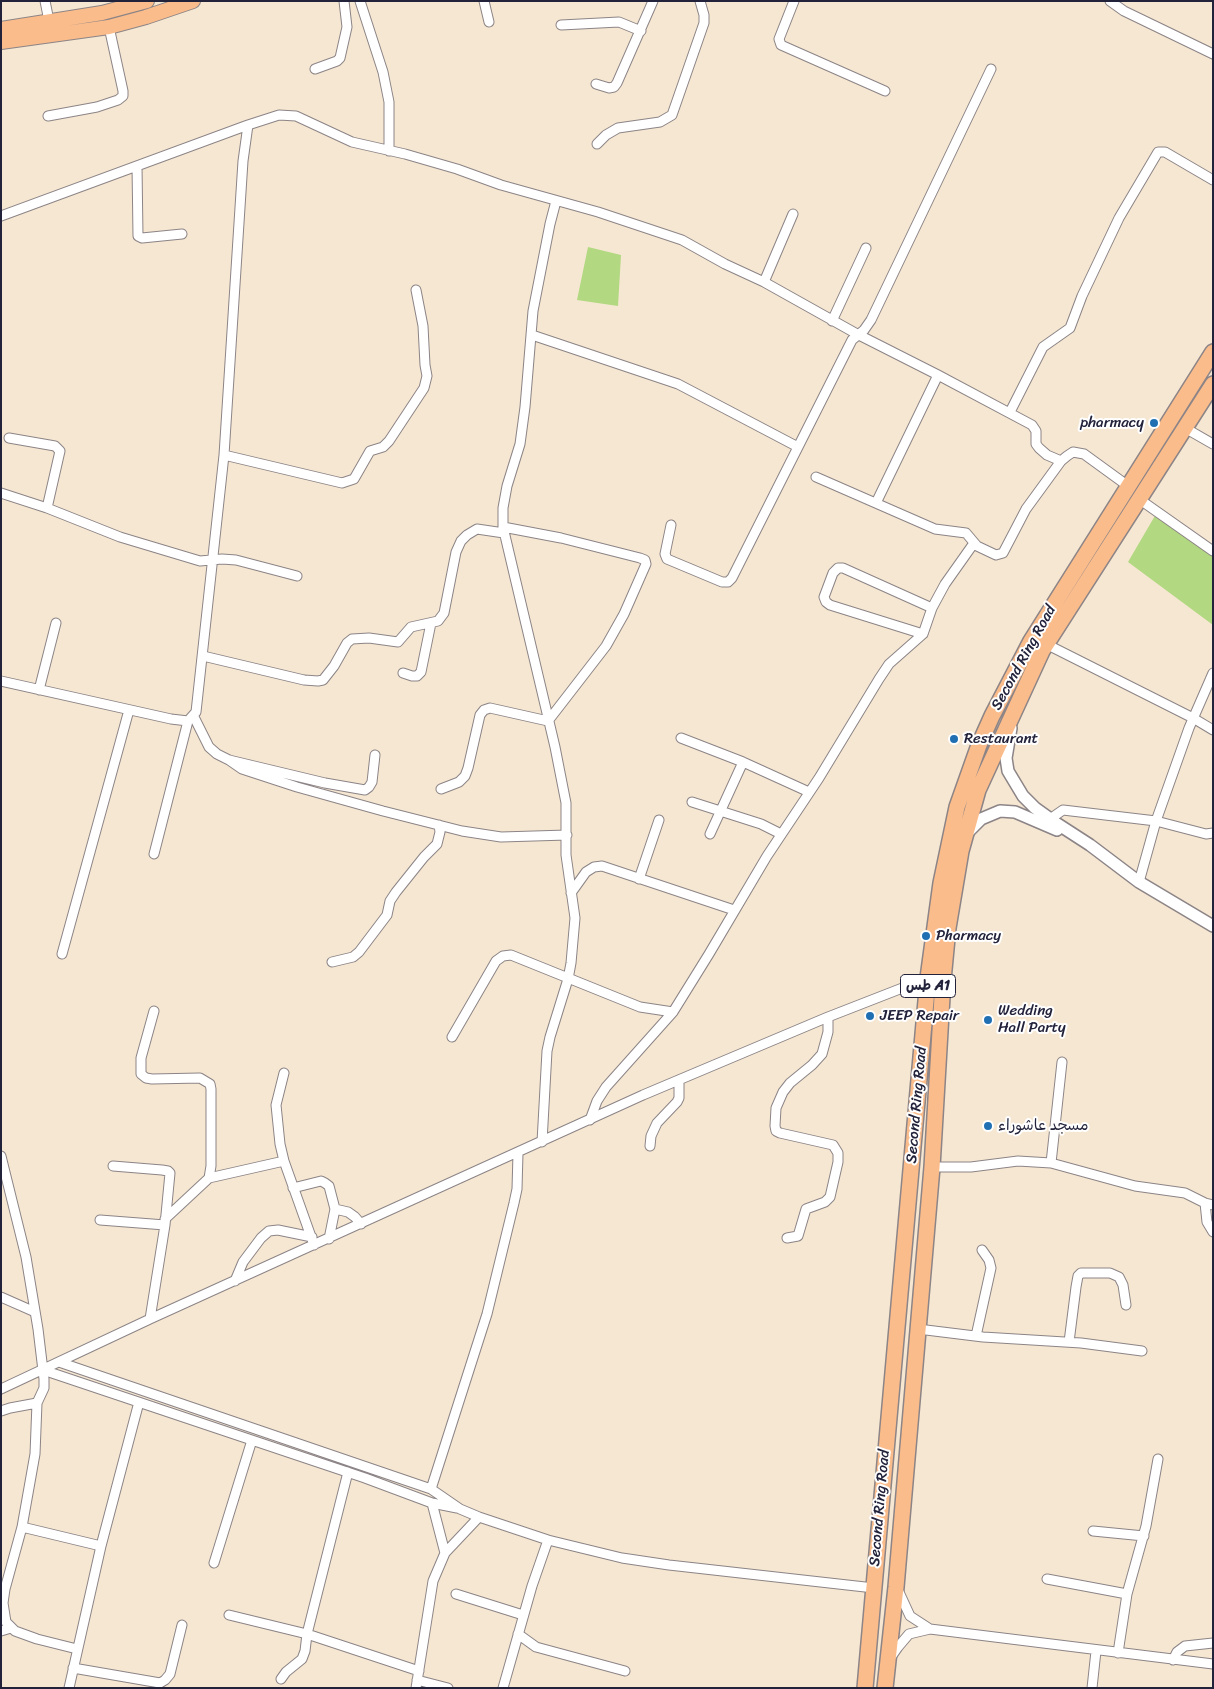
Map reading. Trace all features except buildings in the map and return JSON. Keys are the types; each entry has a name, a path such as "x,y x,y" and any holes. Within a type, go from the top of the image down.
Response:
{"highway":[{"name":"Second Ring Road","path":"865,1688 928,978 934,928 948,846 960,800 979,745 995,708 1031,641 1213,352"},
{"name":"Second Ring Road","path":"884,1688 896,1587 932,1167 938,1046 947,937 954,886 964,836 978,790 1046,644 1213,384"},
{"path":"896,1336 900,1359 908,1359 918,1329"},
{"path":"883,1470 891,1442 895,1437 901,1439 902,1458 896,1587"}],"main road":[{"path":"1,29 102,13 147,1"},
{"path":"1,42 109,27 193,1"}],"street":[{"path":"45,1 50,36"},
{"path":"315,69 337,61 340,58 347,27 344,1"},
{"path":"360,1 384,72 389,102 389,151"},
{"path":"484,1 489,22"},
{"path":"596,84 609,88 614,87 653,1"},
{"path":"597,144 606,135 618,128 660,122 672,115 704,23 700,1"},
{"path":"794,1 779,39 781,45 884,91"},
{"path":"1110,1 1124,11 1213,54"},
{"path":"562,25 619,22 641,31"},
{"path":"48,116 97,107 118,100 123,96 109,27"},
{"path":"671,525 665,554 667,559 722,582 728,582 736,573 852,340 864,330 871,320 991,69"},
{"path":"1,216 248,125 279,115 296,116 341,138 457,169 501,185 598,212 682,240 764,282 832,321 1010,412 1032,425 1036,431 1036,444 1039,448 1047,455 1061,461"},
{"path":"154,854 191,719 197,706 224,455 243,171 248,125"},
{"path":"1010,412 1043,347 1070,328 1082,296 1119,218 1158,152 1165,152 1213,180"},
{"path":"137,166 138,236 142,238 182,234"},
{"path":"542,1142 547,1051 568,979 575,918 566,855 566,802 503,530 503,508 507,486 520,444 533,311 556,201"},
{"path":"764,282 793,214"},
{"path":"832,321 866,248"},
{"path":"224,455 342,483 354,479 370,451 383,447 389,441 424,388 427,376 423,326 416,290"},
{"path":"532,335 678,384 798,447"},
{"path":"876,503 938,375"},
{"path":"1185,428 1213,444"},
{"path":"9,438 55,446 60,450 48,508"},
{"path":"816,477 935,529 966,533 983,550 996,555 1003,553 1026,508 1061,461 1073,452 1084,454 1128,486"},
{"path":"1,493 48,508 120,538 200,560 236,560 296,576"},
{"path":"1140,499 1213,551"},
{"path":"203,656 304,680 323,680 330,672 347,643 352,639 369,638 398,642 411,627 438,621 444,613 456,552 461,541 477,529 503,530 561,538 645,560 646,564 624,614 606,646 548,721"},
{"path":"590,1120 597,1101 606,1087 672,1012 781,834 889,664 923,634 932,608 945,584 974,543"},
{"path":"923,634 830,605 824,597 833,574 838,568 843,568 932,608"},
{"path":"39,690 56,623"},
{"path":"403,674 417,676 421,672 431,623"},
{"path":"1046,644 1193,718 1213,730"},
{"path":"1139,882 1156,821 1193,718 1213,673"},
{"path":"1,681 129,710 191,719 209,747 242,769 383,812 462,831 501,837 567,836"},
{"path":"1016,706 1006,758 1008,771 1023,796 1050,819 1090,845 1139,882 1213,926"},
{"path":"441,788 459,782 465,776 480,715 484,710 490,708 548,721"},
{"path":"62,954 129,710"},
{"path":"681,738 743,762 809,792"},
{"path":"229,760 325,783 365,790 369,788 372,782 375,755"},
{"path":"710,834 743,762"},
{"path":"692,802 761,824 781,834"},
{"path":"1050,819 1063,810 1156,821 1206,834 1213,833"},
{"path":"964,836 981,818 1000,811 1015,812 1054,828 1077,841 1154,896 1213,934"},
{"path":"639,879 659,820"},
{"path":"332,962 353,957 359,952 387,915 390,901 396,892 414,868 437,844 440,838 439,825"},
{"path":"571,893 586,872 594,867 602,866 734,910"},
{"path":"452,1037 496,961 503,956 511,955 640,1007 672,1012"},
{"path":"1,1389 150,1319 235,1282 313,1241 329,1239 642,1095 828,1017 928,978"},
{"path":"154,1011 141,1058 141,1074 146,1078 152,1079 200,1078 210,1084 211,1166 209,1178"},
{"path":"787,1238 798,1236 806,1208 825,1202 830,1197 838,1162 838,1153 833,1145 780,1133 776,1131 774,1126 776,1108 790,1083 822,1054 828,1032 828,1017"},
{"path":"1051,1163 1062,1062"},
{"path":"284,1073 276,1105 284,1161 313,1241"},
{"path":"650,1146 651,1136 657,1123 679,1098 679,1081"},
{"path":"431,1489 487,1314 517,1189 518,1153"},
{"path":"1,1156 19,1225 35,1312 44,1388 38,1403 35,1454 22,1527 3,1603 6,1622 11,1628 31,1637 77,1649"},
{"path":"100,1220 165,1222 209,1178 284,1161"},
{"path":"932,1167 971,1167 1018,1161 1051,1163 1135,1186 1185,1193 1209,1204 1207,1222 1213,1232"},
{"path":"113,1166 168,1171 170,1173 165,1222 150,1319"},
{"path":"294,1188 321,1181 329,1186 335,1209 329,1239"},
{"path":"335,1209 348,1212 360,1224"},
{"path":"235,1282 243,1262 261,1238 269,1232 278,1230 313,1241"},
{"path":"976,1336 991,1268 990,1260 982,1250"},
{"path":"1069,1342 1076,1287 1078,1276 1081,1273 1110,1273 1119,1276 1124,1285 1126,1305"},
{"path":"1,1296 35,1312"},
{"path":"918,1329 976,1336 1069,1342 1142,1351"},
{"path":"59,1362 431,1489 460,1508 479,1517 548,1540 622,1558 669,1565 874,1588"},
{"path":"43,1370 348,1472 432,1503 460,1508"},
{"path":"69,1688 101,1546 139,1402"},
{"path":"1,1411 38,1403"},
{"path":"214,1563 252,1440"},
{"path":"1118,1653 1127,1594 1144,1536 1158,1459"},
{"path":"282,1679 286,1672 302,1659 305,1651 307,1634 348,1472"},
{"path":"432,1503 445,1554"},
{"path":"417,1679 433,1581 445,1554 479,1517"},
{"path":"22,1527 101,1546"},
{"path":"1093,1531 1144,1536"},
{"path":"503,1688 523,1615 548,1540"},
{"path":"1047,1579 1127,1594"},
{"path":"896,1587 910,1616 930,1629"},
{"path":"456,1594 523,1615"},
{"path":"229,1615 307,1634 417,1679 448,1688"},
{"path":"73,1668 160,1682 165,1680 170,1674 182,1625"},
{"path":"1,1631 11,1628"},
{"path":"888,1661 909,1634 930,1629 1213,1664"},
{"path":"518,1634 536,1647 625,1671"},
{"path":"1173,1660 1178,1652 1186,1646 1213,1643"},
{"path":"1092,1688 1096,1651"}],"green space":[{"path":"588,247 621,255 618,306 577,300"},
{"path":"1156,514 1213,555 1213,625 1128,562"}],"place":[{"name":"pharmacy","path":"1154,423"},
{"name":"Restaurant","path":"954,739"},
{"name":"Pharmacy","path":"926,936"},
{"name":"JEEP Repair","path":"870,1016"},
{"name":"Wedding Hall Party","path":"988,1020"},
{"name":"مسجد عاشوراء","path":"988,1126"}]}
